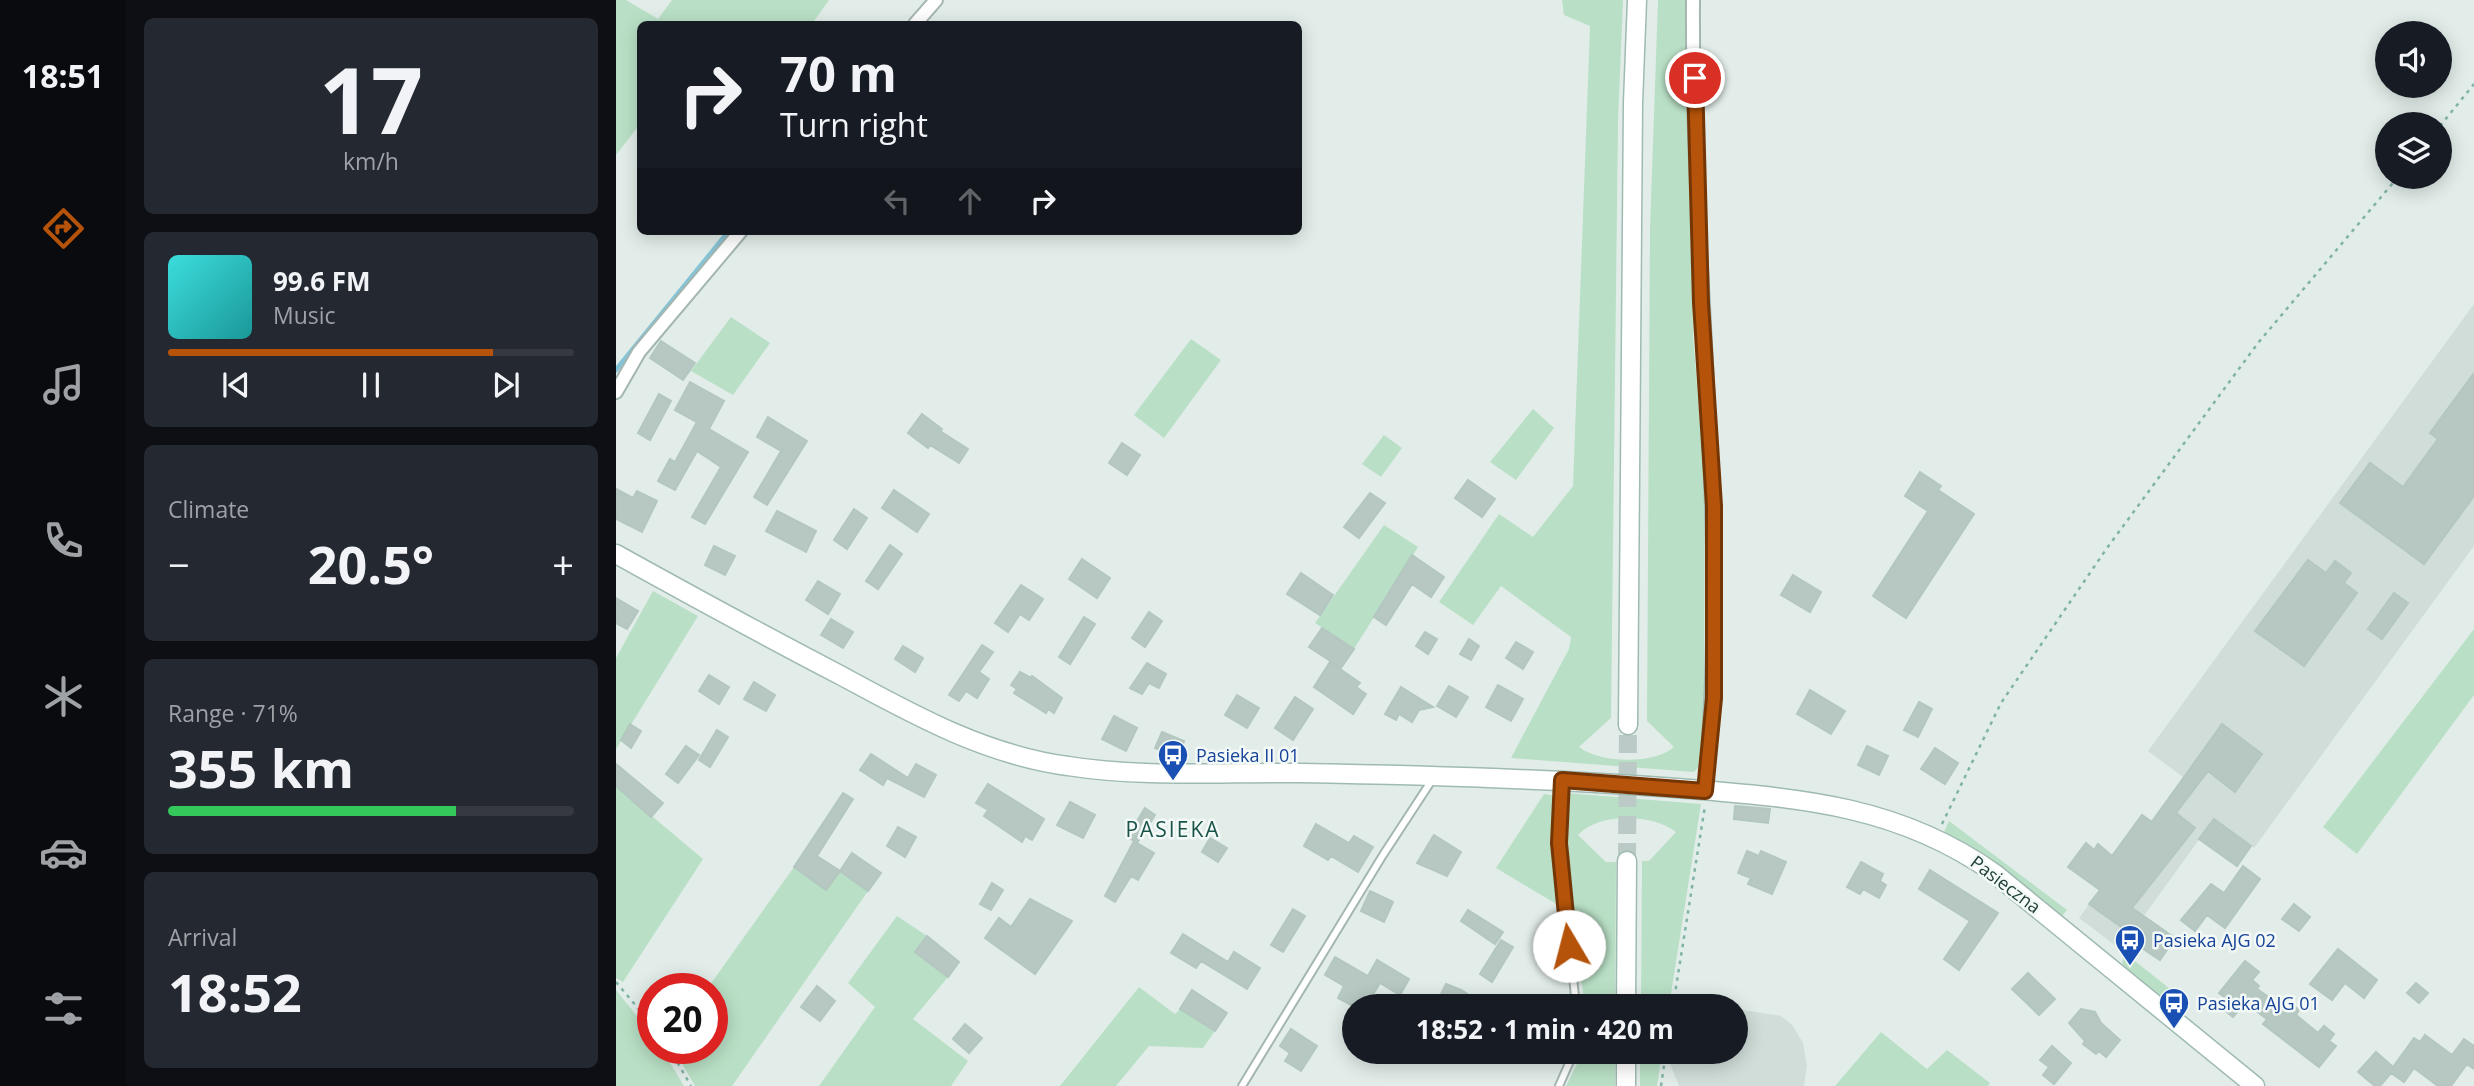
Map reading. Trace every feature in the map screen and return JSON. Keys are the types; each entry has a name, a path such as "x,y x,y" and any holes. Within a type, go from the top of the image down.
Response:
{"street":[{"path":"918,21 936,0"},
{"path":"1628,725 1632,184 1637,0"},
{"path":"1693,0 1701,303 1714,506 1714,698 1705,791"},
{"path":"616,392 639,352 738,235"},
{"name":"Pasieczna","path":"616,554 900,707 974,742 1018,756 1069,767 1139,773 1562,780 1705,791 1845,808 1885,817 1959,850 2004,881 2255,1086"},
{"path":"1626,994 1628,861"},
{"path":"1626,1064 1626,1086"}],"lane":[{"path":"1242,1086 1383,855 1435,776"},
{"path":"1562,780 1559,843 1575,994"},
{"path":"1559,1086 1569,1064"}],"path":[{"path":"2451,112 2474,84"},
{"path":"1934,837 2001,703 2107,548 2258,343 2388,189"},
{"path":"1675,994 1705,791"},
{"path":"616,982 637,1007"},
{"path":"678,1064 691,1086"},
{"path":"1661,1086 1664,1064"}],"shaded area":[{"path":"2474,304 2474,546 2254,848 2214,819 2120,949 2079,918 2183,777 2148,751"},
{"path":"1748,1011 1781,1016 1793,1026 1803,1043 1807,1066 1804,1086 1679,1086 1670,1064 1748,1064"}],"green space":[{"path":"616,0 626,0 658,19 672,0 829,0 814,21 637,21 637,128 616,155"},
{"path":"1562,0 1623,0 1618,122 1611,718 1579,747 1600,756 1626,760 1653,757 1674,747 1647,721 1650,228 1658,0 1686,0 1693,335 1705,484 1704,728 1698,768 1694,772 1511,758 1569,649 1571,637 1501,586 1473,625 1439,602 1499,514 1533,537 1573,486 1590,26 1564,15"},
{"path":"731,317 770,343 733,395 691,371"},
{"path":"1191,339 1221,360 1164,438 1134,415"},
{"path":"1533,409 1554,428 1516,480 1490,462"},
{"path":"1384,435 1402,448 1381,477 1362,464"},
{"path":"1384,525 1418,547 1354,649 1315,623"},
{"path":"653,591 698,616 616,749 616,658"},
{"path":"2474,629 2474,695 2357,854 2323,827"},
{"path":"616,786 703,859 623,982 616,978"},
{"path":"1566,793 1701,804 1671,994 1641,994 1642,861 1649,861 1676,832 1654,822 1626,818 1599,822 1578,835 1606,862 1616,862 1615,994 1583,994 1564,853"},
{"path":"1544,794 1556,796 1554,853 1558,905 1496,868"},
{"path":"1949,821 2067,910 2062,916 1988,860 1944,832"},
{"path":"794,867 826,890 840,871 868,891 732,1086 695,1086 682,1064 728,1064 728,973 718,973"},
{"path":"897,916 927,936 916,952 948,977 913,1019 968,1061 951,1086 819,1086 875,1007 848,983"},
{"path":"2126,954 2179,996 2173,1006 2124,966 2122,962"},
{"path":"1139,987 1175,1014 1180,1009 1215,1031 1203,1048 1149,1046 1116,1086 1060,1086"},
{"path":"616,990 637,1016 637,1064 671,1064 684,1086 616,1086"},
{"path":"1881,1032 1927,1069 1947,1050 1990,1083 1988,1086 1835,1086"},
{"path":"1577,1064 1615,1064 1615,1086 1566,1086"},
{"path":"1640,1064 1660,1064 1657,1086 1640,1086"}],"building":[{"path":"661,341 695,363 683,380 650,358"},
{"path":"2474,373 2474,496 2424,564 2340,503 2370,463 2403,487 2438,439 2430,433"},
{"path":"690,382 724,401 709,429 748,452 705,524 692,517 721,467 697,451 675,490 658,481 670,459 675,462 697,422 675,410"},
{"path":"659,394 671,401 650,440 638,433"},
{"path":"922,414 942,429 940,431 968,449 959,463 930,445 928,448 908,433"},
{"path":"768,417 807,441 767,505 754,497 781,451 757,437"},
{"path":"1122,443 1140,455 1127,475 1109,463"},
{"path":"1920,472 1941,486 1938,490 1974,514 1906,618 1873,596 1928,511 1905,496"},
{"path":"1468,480 1495,499 1482,517 1455,498"},
{"path":"616,489 633,498 637,491 657,501 642,532 616,519"},
{"path":"894,490 929,514 917,532 882,508"},
{"path":"1370,493 1385,503 1359,538 1344,527"},
{"path":"854,509 867,518 847,549 834,540"},
{"path":"777,511 816,531 806,552 766,531"},
{"path":"890,545 902,554 878,589 866,581"},
{"path":"714,546 735,556 725,575 705,565"},
{"path":"1412,555 1444,577 1431,597 1412,584 1386,625 1374,617"},
{"path":"1082,559 1110,578 1097,598 1069,579"},
{"path":"2308,560 2326,573 2335,561 2351,573 2344,583 2357,593 2304,666 2255,631"},
{"path":"1301,573 1333,595 1320,615 1287,594"},
{"path":"1793,575 1821,592 1810,612 1781,595"},
{"path":"818,581 840,594 828,614 806,600"},
{"path":"1021,585 1043,599 1029,620 1020,614 1008,632 995,623"},
{"path":"2394,593 2408,603 2382,639 2368,629"},
{"path":"616,598 638,611 627,629 616,623"},
{"path":"1149,612 1162,621 1145,647 1132,638"},
{"path":"1084,617 1095,624 1070,664 1059,657"},
{"path":"831,619 853,632 843,648 821,635"},
{"path":"1322,628 1354,649 1341,668 1309,647"},
{"path":"1425,632 1437,639 1428,654 1416,646"},
{"path":"1469,639 1479,646 1471,660 1460,654"},
{"path":"1516,642 1533,652 1523,669 1506,658"},
{"path":"982,645 993,652 979,672 989,679 977,698 966,691 959,701 949,695"},
{"path":"903,646 923,658 915,672 895,659"},
{"path":"1330,662 1360,683 1356,687 1366,694 1353,714 1314,687"},
{"path":"1147,663 1166,674 1159,688 1149,683 1142,694 1130,688"},
{"path":"1020,672 1031,678 1032,676 1062,698 1054,713 1048,709 1046,713 1014,693 1017,689 1011,685"},
{"path":"709,675 729,687 719,704 699,691"},
{"path":"754,682 775,695 766,711 744,699"},
{"path":"1498,685 1523,699 1511,721 1486,707"},
{"path":"1449,686 1468,697 1456,717 1437,706"},
{"path":"1401,687 1433,707 1419,710 1412,722 1399,714 1396,720 1385,714"},
{"path":"1810,690 1845,711 1831,734 1797,714"},
{"path":"1237,695 1259,708 1247,728 1225,715"},
{"path":"1295,697 1313,709 1293,740 1275,728"},
{"path":"1919,702 1932,709 1918,737 1904,730"},
{"path":"1114,716 1137,728 1126,751 1102,739"},
{"path":"630,724 641,731 631,748 621,740"},
{"path":"2222,724 2262,754 2235,792 2208,771 2176,813 2195,828 2132,908 2175,938 2160,960 2136,944 2138,939 2089,904 2100,890 2068,867 2086,843 2094,850 2098,844 2112,856 2142,815 2152,822"},
{"path":"717,730 728,737 710,767 699,760"},
{"path":"1162,732 1184,741 1178,757 1155,748"},
{"path":"686,746 699,755 678,783 666,774"},
{"path":"1867,746 1888,756 1879,775 1858,765"},
{"path":"1935,748 1958,763 1945,784 1921,769"},
{"path":"871,754 908,778 916,764 936,775 924,797 887,778 883,785 860,770"},
{"path":"616,764 663,803 651,817 616,786"},
{"path":"988,784 1044,819 1032,840 1025,836 1022,842 984,816 988,810 976,803"},
{"path":"843,793 853,799 817,856 840,871 826,890 794,867"},
{"path":"1070,802 1095,815 1083,838 1057,825"},
{"path":"1735,806 1770,809 1768,823 1734,819"},
{"path":"1145,808 1155,815 1137,843 1154,853 1138,880 1131,876 1115,902 1105,896 1134,841 1127,837"},
{"path":"2214,819 2251,846 2237,866 2199,839"},
{"path":"1316,824 1349,843 1354,836 1373,847 1358,872 1331,856 1328,860 1304,846"},
{"path":"898,827 916,837 905,857 887,846"},
{"path":"1434,835 1461,852 1447,876 1417,863"},
{"path":"1210,838 1227,848 1218,862 1202,852"},
{"path":"1747,851 1759,856 1761,851 1786,862 1772,894 1748,884 1751,878 1738,873"},
{"path":"852,853 881,873 868,891 840,871"},
{"path":"1861,862 1883,874 1880,881 1886,885 1879,898 1863,889 1860,894 1847,887"},
{"path":"2243,866 2260,879 2225,928 2207,915 2195,931 2181,920 2211,884 2224,893"},
{"path":"1930,870 1998,913 1959,970 1944,959 1970,921 1919,889"},
{"path":"992,883 1003,890 991,910 980,904"},
{"path":"1370,891 1393,902 1384,922 1361,911"},
{"path":"1030,899 1072,921 1035,974 985,938 999,918 1011,927"},
{"path":"2294,904 2310,917 2299,931 2282,919"},
{"path":"1293,909 1305,916 1283,952 1271,945"},
{"path":"1468,910 1503,932 1495,944 1461,921"},
{"path":"1183,934 1228,962 1234,952 1260,968 1247,989 1201,961 1196,968 1171,953"},
{"path":"927,936 959,962 948,977 915,952"},
{"path":"1501,940 1513,947 1492,982 1480,974"},
{"path":"2338,949 2377,980 2364,998 2345,983 2332,1000 2310,984"},
{"path":"1335,957 1368,976 1377,960 1409,979 1401,994 1380,983 1373,994 1342,994 1342,1000 1338,998 1344,986 1325,975"},
{"path":"2245,961 2259,972 2252,980 2259,986 2257,989 2279,1004 2283,998 2299,1010 2296,1015 2318,1033 2324,1026 2334,1034 2329,1041 2336,1046 2319,1067 2263,1024 2267,1019 2245,1003 2233,1017 2222,1008 2228,1000 2219,993"},
{"path":"2028,973 2055,999 2039,1015 2012,989"},
{"path":"2416,983 2428,993 2419,1003 2407,993"},
{"path":"1446,984 1467,994 1441,994"},
{"path":"817,986 835,1001 820,1021 801,1007"},
{"path":"1192,990 1227,1013 1215,1031 1180,1009"},
{"path":"2081,1009 2095,1012 2101,1023 2120,1040 2106,1057 2099,1051 2096,1054 2083,1044 2085,1041 2069,1023"},
{"path":"965,1024 982,1038 969,1053 953,1039"},
{"path":"1291,1029 1317,1046 1301,1071 1285,1061 1290,1053 1280,1046"},
{"path":"2425,1035 2452,1055 2464,1039 2474,1046 2474,1069 2467,1064 2451,1086 2438,1086 2414,1068 2404,1082 2391,1073 2380,1086 2375,1086 2358,1072 2376,1052 2393,1067 2414,1038 2420,1042"},
{"path":"2052,1046 2071,1063 2054,1084 2043,1075 2049,1067 2040,1060"}],"waterway":[{"path":"616,370 726,235"}],"tunnel":[{"path":"1627,861 1628,725"}],"place":[{"name":"Pasieka II 01","path":"1173,782"},
{"name":"Pasieka AJG 02","path":"2130,967"},
{"name":"Pasieka AJG 01","path":"2174,1030"}],"district":[{"name":"PASIEKA","path":"1173,829"}],"route":[{"path":"1569,946 1559,843 1562,780 1705,791 1714,698 1714,506 1701,303 1695,78"}]}
